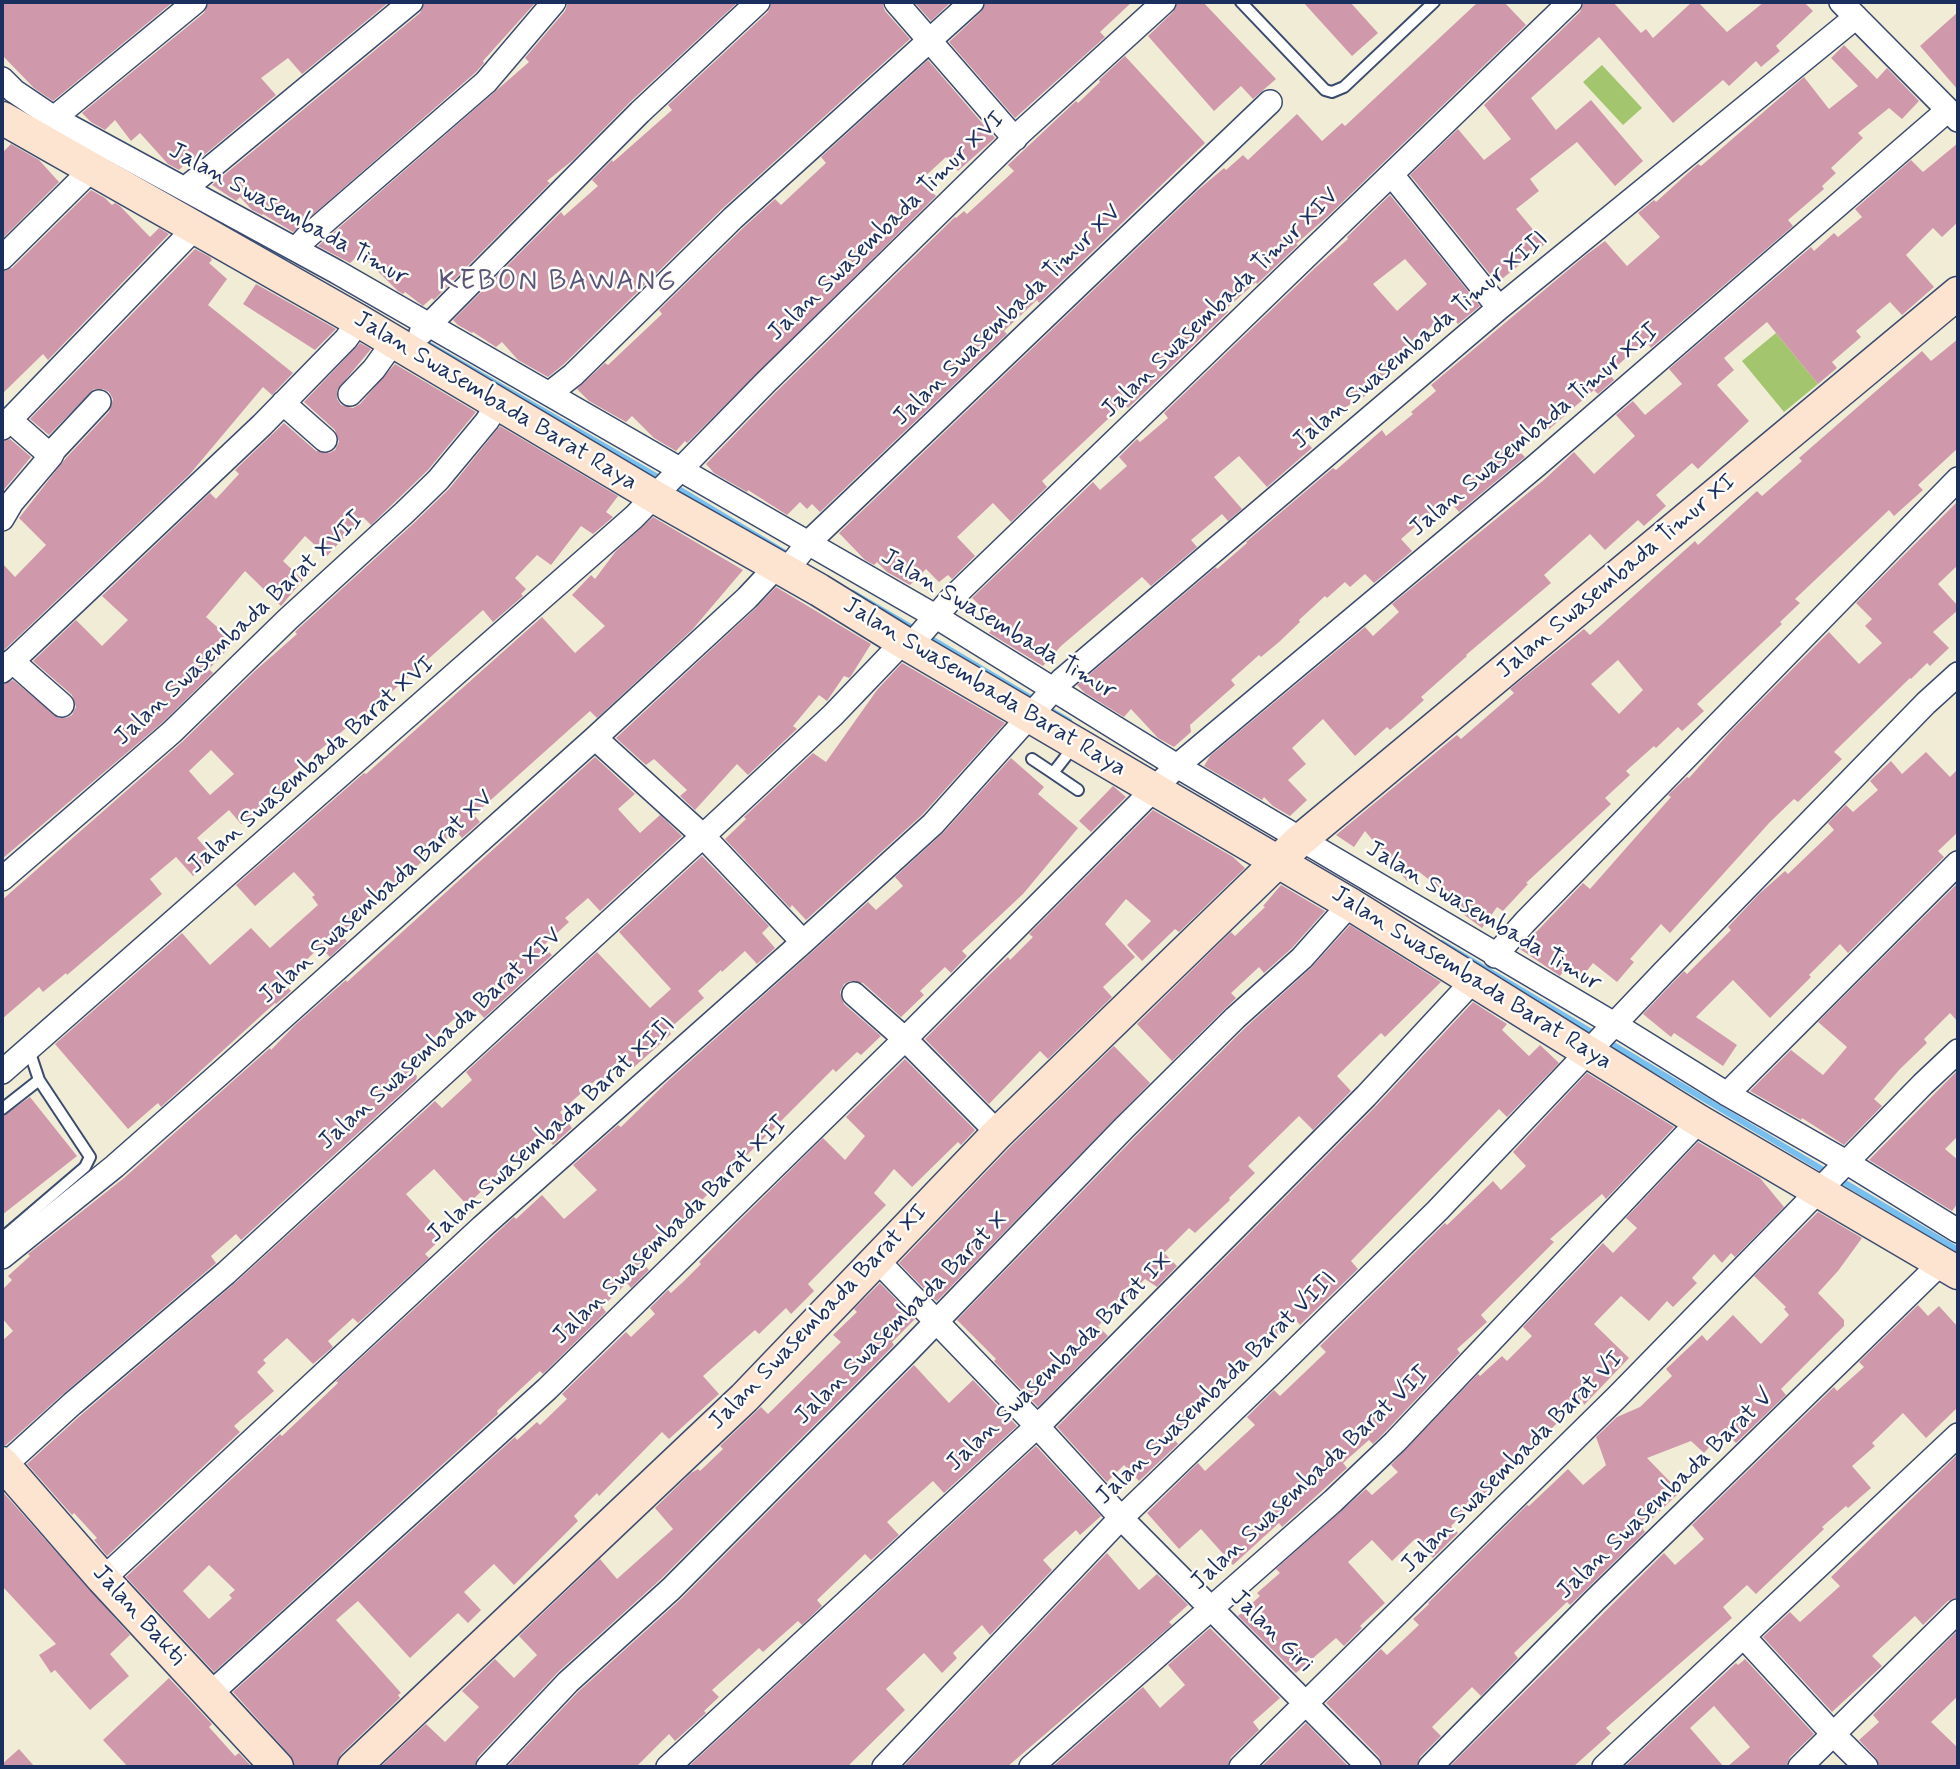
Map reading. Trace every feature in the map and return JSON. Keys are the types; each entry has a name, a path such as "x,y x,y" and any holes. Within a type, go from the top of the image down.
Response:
{"street":[{"path":"54,118 195,2"},
{"path":"186,188 411,2"},
{"path":"296,249 486,82 554,2"},
{"path":"350,394 374,369 413,339 640,112 758,2"},
{"path":"895,2 1015,139"},
{"path":"550,393 573,375 733,218 972,2"},
{"name":"Jalan Swasembada Timur XVI","path":"668,483 776,372 1015,139 1164,2"},
{"name":"Jalan Swasembada Timur XIV","path":"918,633 1570,2"},
{"path":"1849,10 1953,115"},
{"name":"Jalan Swasembada Timur XIII","path":"1041,702 1849,10"},
{"name":"Jalan Swasembada Timur","path":"2,79 14,91 54,118 296,249 413,339 550,393 668,483 808,543 918,633"},
{"name":"Jalan Swasembada Timur XV","path":"784,569 808,543 1270,102"},
{"name":"Jalan Swasembada Timur XII","path":"1166,778 1953,115"},
{"name":"Jalan Swasembada Barat Raya","path":"2,118 359,321 413,339 499,402 668,483 784,569 918,633 1041,702 1075,743 1166,778 1290,850 1350,904 1473,981 1591,1049 1699,1121 1950,1268"},
{"path":"2,258 92,169"},
{"path":"1392,175 1499,308"},
{"path":"51,456 6,424 195,228"},
{"name":"Jalan Swasembada Timur XI","path":"1290,850 1958,293"},
{"path":"62,705 7,666 284,403 346,339 359,321"},
{"path":"2,519 12,502 54,450 99,402"},
{"name":"Jalan Swasembada Barat XVII","path":"2,879 172,732 288,619 404,513 438,480 487,421 499,402"},
{"path":"284,403 325,440"},
{"path":"1495,956 1534,912 1958,479"},
{"name":"Jalan Swasembada Barat XVI","path":"2,1072 668,483"},
{"name":"Jalan Swasembada Barat XV","path":"2,1257 135,1149 595,738 737,607 784,569"},
{"name":"Jalan Swasembada Barat XIV","path":"3,1464 226,1273 703,836 918,633"},
{"name":"Jalan Swasembada Barat VIII","path":"884,1767 1121,1518 1438,1210 1612,1026 1926,703 1958,674"},
{"name":"Jalan Swasembada Timur","path":"1041,702 1166,778"},
{"name":"Jalan Swasembada Barat XIII","path":"103,1579 482,1227 803,942 941,815 1041,702"},
{"path":"595,738 703,836 803,942"},
{"name":"Jalan Swasembada Barat XII","path":"209,1695 547,1389 905,1039 1166,778"},
{"name":"Jalan Swasembada Timur","path":"1290,850 1495,956 1958,1231"},
{"name":"Jalan Swasembada Barat XI","path":"354,1767 744,1398 998,1133 1290,850"},
{"path":"1727,1094 1958,863"},
{"name":"Jalan Swasembada Barat X","path":"488,1767 568,1682 671,1589 1217,1036 1302,958 1350,904"},
{"name":"Jalan Swasembada Barat IX","path":"668,1767 1037,1426 1366,1096 1473,981"},
{"path":"854,993 905,1039 998,1133"},
{"name":"Jalan Swasembada Barat VI","path":"1241,1767 1617,1397 1958,1051"},
{"name":"Jalan Swasembada Barat VII","path":"1031,1767 1333,1502 1395,1442 1699,1121"},
{"name":"Jalan Giri","path":"876,1259 1037,1426 1121,1518 1369,1767"},
{"name":"Jalan Swasembada Barat V","path":"1430,1767 1595,1600 1950,1268"},
{"path":"1604,1767 1958,1435"},
{"name":"Jalan Bakti","path":"3,1464 103,1579 276,1767"},
{"path":"1800,1767 1958,1611"},
{"path":"1744,1637 1867,1767"}],"lane":[{"path":"1241,2 1325,90 1332,92 1344,87 1434,2"},
{"path":"1053,773 1075,743"},
{"path":"1032,759 1078,790"},
{"path":"2,1237 89,1162 87,1150 39,1080 29,1050"},
{"path":"2,1109 39,1080"}],"green space":[{"path":"1602,65 1642,108 1623,125 1583,82"},
{"path":"1776,333 1818,384 1784,412 1742,361"}],"building":[{"path":"2,2 173,2 53,101 34,88 2,55"},
{"path":"209,2 389,2 302,74 288,58 261,78 276,95 191,166 187,162 179,170 168,164 140,133 131,141 115,120 105,130 82,113 204,13"},
{"path":"425,2 536,2 476,72 293,232 252,210 240,197 236,201 212,185 420,13"},
{"path":"568,2 738,2 630,102 573,160 547,181 550,183 434,300 432,298 423,306 405,292 403,294 398,291 360,254 350,263 318,246 529,62 525,58 565,11"},
{"path":"772,2 882,2 885,11 910,39 723,208 548,377 518,360 502,342 496,347 458,325 453,320 561,212 564,216 598,186 592,180 672,110 668,105 768,12"},
{"path":"914,2 951,2 931,21"},
{"path":"986,2 1132,2 1100,32 1105,37 1015,118 949,42 981,12"},
{"path":"1178,2 1203,2 1276,79 1253,99 1241,86 1214,111 1148,36 1173,12"},
{"path":"1303,2 1350,2 1378,33 1352,56"},
{"path":"1478,2 1504,2 1526,25 1257,284 1256,282 1226,309 1228,312 1145,392 1128,408 1124,404 1042,481 1047,487 1011,522 993,503 957,537 975,556 952,579 948,575 939,582 926,569 910,585 887,572 877,562 874,565 865,560 839,533 1224,168 1226,170 1243,155 1248,160 1297,114 1322,141 1342,123 1345,126"},
{"path":"1584,2 1613,2 1641,33 1646,29 1653,38 1692,2 1698,2 1727,32 1764,2 1804,2 1813,11 1776,46 1780,51 1761,67 1756,61 1729,86 1723,80 1673,123 1599,37 1531,98 1556,130 1591,100 1643,161 1615,186 1577,142 1530,179 1539,191 1516,209 1545,244 1497,283 1410,175 1458,129 1484,160 1511,139 1484,105 1580,12"},
{"path":"1958,12 1958,90 1920,46"},
{"path":"1844,45 1877,79 1887,68 1919,101 1902,119 1889,108 1858,133 1863,138 1831,168 1836,173 1822,186 1824,189 1788,220 1793,226 1651,348 1646,341 1627,357 1609,373 1614,380 1598,394 1594,390 1547,431 1545,429 1519,451 1525,457 1459,512 1448,499 1425,518 1401,539 1412,551 1374,583 1365,574 1350,587 1345,582 1327,598 1325,596 1279,642 1261,657 1259,655 1231,680 1235,685 1190,725 1191,732 1174,747 1158,738 1131,709 1124,717 1085,693 1077,685 1333,468 1336,470 1382,430 1386,436 1413,414 1411,412 1436,391 1431,385 1586,255 1605,241 1627,266 1660,237 1638,213 1654,200 1656,202 1698,164 1701,166 1804,77 1829,109 1858,86 1831,58"},
{"path":"1125,56 1205,143 1039,303 1037,300 1004,331 1007,334 820,512 812,504 807,509 800,502 787,515 748,490 747,492 714,473 706,464 776,392 955,217 964,211 967,214 1014,171 1008,165 1076,101 1078,103"},
{"path":"928,60 995,138 958,171 946,157 921,180 936,196 687,443 685,441 676,451 654,438 632,416 626,422 589,401 577,389 605,363 608,365 662,314 659,310 743,228 775,199 781,205 826,163 821,157"},
{"path":"1958,143 1958,222 1942,237 1933,228 1906,255 1934,287 1902,315 1890,302 1856,331 1861,337 1832,362 1837,368 1818,384 1767,322 1724,358 1734,370 1717,385 1749,421 1698,469 1692,463 1656,495 1666,506 1644,526 1638,520 1605,550 1590,534 1544,575 1551,583 1466,655 1421,697 1424,700 1403,719 1390,730 1387,727 1355,756 1323,719 1292,748 1306,764 1288,780 1307,800 1290,816 1264,797 1262,800 1204,766 1210,756 1365,627 1373,636 1399,612 1392,604 1545,479 1574,452 1594,474 1635,436 1616,415 1633,401 1645,415 1682,384 1669,369 1811,247 1814,251 1834,233 1838,237 1862,217 1855,209 1911,160 1923,172"},
{"path":"11,144 39,160 59,182 2,239 2,153"},
{"path":"91,190 112,205 115,203 120,206 150,237 159,228 169,234 48,360 43,354 2,394 2,272 12,268"},
{"path":"1390,195 1480,306 1458,324 1448,312 1393,360 1398,366 1358,402 1356,399 1332,420 1328,414 1302,437 1312,448 1267,487 1239,456 1214,477 1242,509 1228,521 1222,514 1191,540 1197,547 1151,586 1142,577 1061,646 1043,666 989,633 998,622 972,598 1093,482 1100,490 1127,466 1119,457 1137,439 1140,442 1168,418 1164,413 1348,239 1347,237","holes":["1405,259 1427,284 1397,311 1373,284"]},
{"path":"195,249 210,257 212,260 209,263 227,279 208,305 293,373 272,395 263,387 190,474 2,652 2,563 15,577 46,545 19,518 66,458 109,412 113,399 109,392 94,389 49,435 30,419"},
{"path":"256,284 336,329 315,350 243,304"},
{"path":"1958,339 1958,448 1918,485 1923,490 1894,516 1889,510 1795,599 1800,603 1780,622 1782,624 1697,704 1704,711 1682,731 1678,727 1626,771 1630,775 1605,798 1611,804 1526,883 1528,884 1503,911 1497,907 1482,928 1448,903 1452,898 1418,871 1407,881 1365,831 1354,847 1336,835 1457,735 1461,739 1514,693 1510,689 1584,629 1590,635 1695,541 1698,545 1757,491 1762,496 1802,461 1799,458 1922,351 1931,361","holes":["1618,660 1643,690 1619,714 1591,684"]},
{"path":"360,343 371,349 337,390 337,399 341,405 353,408 360,404 395,364 476,412 428,470 371,525 363,517 327,556 305,536 283,561 303,580 281,606 245,571 206,617 234,642 209,669 213,673 163,722 2,859 2,685 13,680 59,718 72,715 76,707 72,695 33,661 76,620 102,646 128,620 102,596 210,493 216,499 239,474 235,470 284,423 316,451 329,453 335,450 339,442 335,430 304,402"},
{"path":"500,426 618,496 606,512 613,517 593,534 581,526 551,565 537,555 515,578 526,589 521,594 523,596 493,622 483,610 359,721 357,719 285,779 289,783 241,824 229,810 197,838 214,858 193,876 176,857 150,879 162,894 67,975 66,973 43,992 39,987 2,1019 2,900 182,742 297,634 295,632 298,629 449,489","holes":["211,750 234,774 210,795 189,771"]},
{"path":"10,439 31,457 2,492 2,442"},
{"path":"1958,501 1958,565 1938,584 1958,606 1958,610 1933,632 1949,648 1930,666 1927,663 1910,678 1834,752 1842,759 1798,802 1794,799 1770,822 1670,933 1661,924 1630,959 1634,962 1617,982 1593,963 1579,981 1565,969 1560,976 1520,949 1583,883 1590,889 1671,797 1668,795 1689,778 1730,732 1829,632 1859,664 1882,643 1865,626 1872,619 1856,603"},
{"path":"653,517 743,570 692,630 597,718 590,711 474,815 480,822 462,838 456,831 341,935 347,941 330,957 320,947 283,982 291,991 161,1107 158,1103 128,1129 55,1044 182,933 210,965 251,928 270,948 318,905 312,897 315,895 294,872 255,906 236,885 366,774 542,617 575,653 605,626 572,595 591,575 595,579 616,551"},
{"path":"776,587 871,644 851,676 844,676 827,701 819,695 793,726 797,729 748,775 737,764 695,810 680,796 687,790 654,759 646,765 616,738"},
{"path":"902,663 1005,723 923,814 806,920 792,905 790,908 725,839 746,819 744,817 813,753 826,762 877,690"},
{"path":"1926,752 1950,777 1958,769 1958,832 1938,851 1944,857 1848,953 1840,944 1770,1018 1733,980 1696,1017 1737,1045 1723,1066 1674,1033 1671,1037 1643,1014 1684,971 1687,974 1731,930 1728,927 1759,894 1785,871 1788,874 1834,830 1828,823 1846,805 1853,812 1878,790 1870,781 1891,761 1902,774"},
{"path":"595,757 635,794 618,809 640,833 660,815 682,836 600,911 588,898 565,918 569,922 543,946 552,955 484,1018 477,1010 460,1026 454,1019 405,1064 417,1076 416,1080 241,1240 236,1234 211,1256 216,1263 6,1445 2,1445 2,1341 13,1331 2,1318 2,1290 12,1280 8,1276 30,1256 28,1254 124,1178 270,1048 271,1050 295,1025 346,980 347,982"},
{"path":"1011,758 1044,787 1038,794 1078,828 1023,894 962,951 967,956 951,973 945,967 920,991 924,995 901,1017 863,983 850,981 844,984 840,992 844,1004 881,1036 861,1055 857,1052 836,1072 833,1069 641,1261 649,1270 631,1288 627,1283 602,1307 606,1312 543,1374 540,1371 497,1411 498,1414 214,1672 126,1577 280,1434 282,1436 338,1383 336,1381 514,1217 516,1219 542,1195 564,1219 597,1190 573,1165 618,1125 621,1127 669,1080 868,902 876,910 903,886 895,877 943,833","holes":["209,1565 235,1590 229,1595 232,1598 209,1619 183,1591"]},
{"path":"1113,786 1126,797 1091,832 1079,821"},
{"path":"1153,810 1233,857 1245,868 1179,932 1175,929 1142,961 1127,945 1151,921 1126,899 1105,924 1135,957 1103,987 1112,997 1048,1059 1040,1051 989,1104 925,1039 1008,957 1010,960 1033,937 1029,934"},
{"path":"702,856 769,926 762,933 775,948 757,964 745,951 722,972 721,970 698,991 704,998 668,1030 671,1034 658,1046 634,1067 627,1058 600,1082 597,1079 560,1112 572,1128 553,1145 548,1139 537,1150 531,1144 467,1205 434,1169 406,1194 444,1236 425,1254 429,1258 358,1323 353,1318 328,1341 333,1347 313,1364 287,1338 263,1360 266,1363 257,1372 274,1391 234,1426 240,1432 107,1556 94,1540 97,1538 74,1513 72,1515 27,1464 235,1283 435,1101 442,1108 472,1080 466,1072 597,952 650,1008 671,989 619,932"},
{"path":"1958,883 1958,1022 1950,1013 1924,1039 1927,1043 1874,1099 1882,1106 1844,1145 1802,1118 1801,1120 1750,1091 1791,1050 1823,1075 1847,1047 1818,1022"},
{"path":"1281,885 1325,911 1292,948 1264,973 1259,967 1231,993 1236,998 1172,1061 1137,1024 1231,932 1235,936 1265,907 1263,906"},
{"path":"1350,925 1441,982 1385,1037 1381,1033 1337,1076 1351,1091 1313,1130 1299,1116 1248,1166 1255,1173 1230,1200 1195,1233 1189,1228 1164,1253 1177,1266 1157,1287 1145,1279 1120,1303 1098,1326 1108,1336 1038,1407 957,1320 1134,1138 1245,1028 1311,968"},
{"path":"1473,1002 1507,1024 1502,1030 1529,1056 1540,1045 1559,1063 1507,1117 1499,1109 1351,1261 1358,1269 1300,1325 1294,1318 1241,1370 1237,1367 1190,1414 1193,1418 1173,1438 1178,1444 1139,1481 1124,1465 1107,1482 1057,1427 1376,1106"},
{"path":"1114,1046 1150,1083 937,1301 935,1300 899,1263 1011,1146"},
{"path":"905,1059 975,1130 961,1145 958,1142 912,1187 894,1169 874,1193 886,1205 808,1284 814,1291 791,1314 786,1308 759,1334 755,1330 703,1376 719,1394 669,1439 662,1432 599,1496 597,1493 574,1516 578,1521 514,1585 494,1564 464,1592 481,1610 468,1623 458,1613 410,1658 358,1601 336,1620 401,1693 398,1695 400,1698 341,1754 336,1767 295,1767 290,1755 233,1692 515,1437 517,1440 537,1422 540,1425 567,1399 562,1394 626,1332 631,1337 655,1314 650,1308 668,1290 671,1293 684,1281 732,1228 823,1138 845,1160 865,1136 846,1117"},
{"path":"1958,1070 1958,1136 1945,1149 1958,1160 1958,1203 1952,1211 1869,1160"},
{"path":"1587,1073 1674,1127 1606,1199 1602,1194 1550,1239 1554,1242 1481,1315 1487,1322 1457,1349 1460,1353 1373,1444 1369,1440 1343,1463 1347,1468 1282,1527 1279,1523 1233,1565 1201,1529 1179,1549 1147,1513 1198,1463 1205,1471 1255,1425 1247,1417 1274,1390 1280,1396 1326,1352 1320,1346 1445,1223 1447,1225 1493,1181 1501,1190 1526,1166 1513,1152"},
{"path":"30,1097 77,1156 2,1215 2,1117"},
{"path":"1698,1142 1760,1178 1784,1207 1735,1257 1731,1253 1722,1263 1714,1254 1692,1278 1697,1283 1673,1307 1667,1301 1649,1321 1621,1296 1594,1324 1629,1358 1584,1405 1582,1399 1451,1526 1458,1533 1433,1558 1415,1539 1392,1561 1372,1540 1348,1562 1385,1603 1360,1626 1362,1628 1344,1646 1336,1638 1296,1673 1238,1616 1260,1596 1257,1593 1280,1573 1276,1569 1366,1489 1372,1495 1398,1472 1391,1465 1478,1374 1480,1376 1502,1356 1507,1361 1532,1336 1523,1327 1603,1243 1613,1253 1637,1228 1626,1218"},
{"path":"1818,1212 1862,1238 1818,1293 1844,1320 1844,1326 1781,1389 1786,1395 1736,1443 1724,1431 1704,1453 1691,1441 1647,1458 1680,1492 1642,1528 1645,1532 1570,1605 1567,1602 1514,1653 1518,1658 1481,1696 1472,1687 1432,1727 1441,1736 1420,1757 1416,1767 1383,1767 1379,1757 1326,1703 1381,1649 1387,1655 1419,1625 1413,1619 1428,1603 1527,1505 1568,1469 1583,1485 1606,1465 1596,1437 1617,1417 1640,1407 1672,1376 1666,1369 1702,1335 1707,1341 1733,1315 1761,1344 1789,1315 1784,1309 1786,1307 1754,1276"},
{"path":"880,1283 915,1319 892,1342 894,1345 661,1579 558,1672 478,1757 474,1767 380,1767 426,1724 445,1742 479,1707 462,1691 495,1659 514,1678 537,1655 519,1636 600,1559 617,1579 673,1529 655,1508 691,1473 698,1469 700,1471 723,1449 720,1446 761,1407 768,1414 841,1342 833,1335 857,1312 854,1309"},
{"path":"1918,1305 1928,1316 1939,1306 1958,1327 1958,1407 1926,1438 1903,1413 1872,1443 1875,1446 1852,1466 1871,1488 1822,1527 1824,1529 1756,1594 1747,1585 1723,1607 1732,1618 1606,1728 1611,1733 1573,1767 1449,1767 1664,1553 1675,1565 1704,1539 1692,1525 1834,1387 1837,1391 1864,1367 1859,1362"},
{"path":"914,1365 949,1403 973,1380 1017,1426 944,1493 933,1481 887,1522 899,1535 871,1560 865,1554 817,1600 822,1606 802,1625 798,1621 763,1652 759,1648 712,1690 719,1697 704,1711 706,1713 675,1741 669,1734 636,1767 507,1767 578,1692 681,1599"},
{"path":"1036,1446 1101,1516 1080,1535 1076,1530 1043,1560 1052,1570 990,1635 982,1625 953,1653 957,1658 942,1673 924,1653 886,1689 905,1710 847,1767 688,1767"},
{"path":"1958,1454 1958,1597 1948,1601 1923,1625 1915,1616 1872,1656 1882,1666 1832,1712 1763,1637 1790,1612 1800,1622 1840,1586 1831,1577"},
{"path":"2,1491 130,1635 110,1654 129,1676 90,1710 55,1670 51,1673 39,1655 56,1644 2,1586"},
{"path":"1107,1553 1139,1590 1157,1574 1188,1605 1169,1622 1172,1625 1007,1767 903,1767"},
{"path":"1210,1628 1280,1698 1253,1722 1259,1730 1231,1757 1227,1767 1052,1767 1143,1687 1160,1708 1185,1685 1168,1665"},
{"path":"1958,1630 1958,1696 1931,1722 1958,1748 1958,1767 1880,1767 1876,1758 1859,1740 1879,1722 1873,1715"},
{"path":"1745,1659 1814,1734 1790,1757 1786,1766 1727,1767 1750,1747 1714,1706 1690,1728 1724,1767 1624,1767 1736,1663 1738,1665"},
{"path":"169,1678 212,1724 209,1727 235,1756 239,1753 252,1767 128,1767 103,1740"},
{"path":"1306,1723 1349,1767 1261,1767"},
{"path":"19,1749 35,1767 2,1767 2,1764"}],"waterway":[{"path":"182,200 284,261"},
{"path":"421,340 663,480"},
{"path":"672,485 792,557"},
{"path":"853,593 916,630"},
{"path":"925,635 1036,701"},
{"path":"1045,707 1069,721"},
{"path":"1442,943 1958,1250"}],"district":[{"name":"KEBON BAWANG","path":"558,283"}]}
